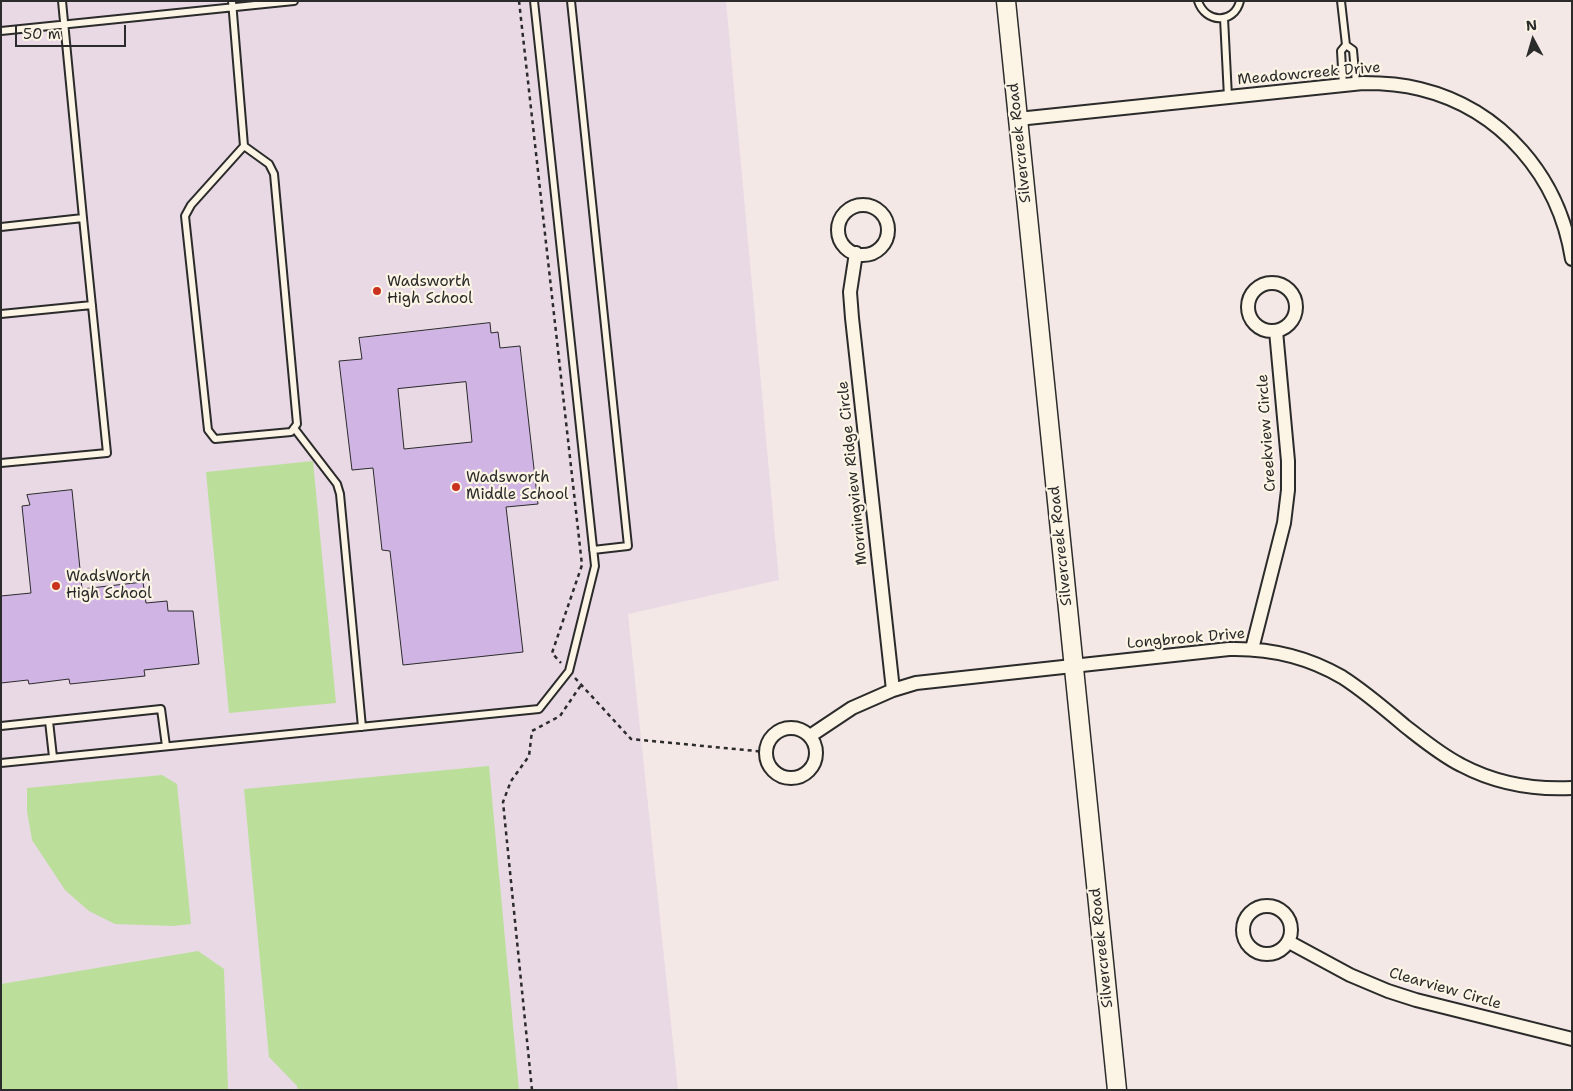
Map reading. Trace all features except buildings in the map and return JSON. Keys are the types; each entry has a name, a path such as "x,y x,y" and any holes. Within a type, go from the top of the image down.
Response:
{"street":[{"name":"Silvercreek Road","path":"1006,1 1117,1090"},
{"name":"Meadowcreek Drive","path":"1018,119 1356,83 1392,84 1420,88 1466,106 1493,123 1533,163 1550,190 1570,238 1572,260"},
{"name":"Morningview Ridge Circle","path":"856,253 850,292 852,318 893,690"},
{"name":"Creekview Circle","path":"1252,649 1284,523 1288,490 1288,461 1276,331"},
{"name":"Longbrook Drive","path":"810,736 852,708 916,682 1252,649 1304,660 1341,677 1437,750 1470,769 1514,784 1542,788 1572,788"},
{"name":"Clearview Circle","path":"1289,942 1350,975 1388,991 1416,1000 1572,1039"}],"lane":[{"path":"1,463 107,453 62,1"},
{"path":"1,31 64,26 232,4 294,1"},
{"path":"1,763 539,709 569,671 595,566 534,1"},
{"path":"571,1 628,546 593,550"},
{"path":"1198,1 1200,7 1210,17 1224,18 1236,11 1240,1"},
{"path":"1341,1 1346,44 1341,51 1343,85"},
{"path":"232,4 244,146 191,205 185,216 208,430 215,439 291,432 297,424 274,174 269,164 244,146"},
{"path":"1224,18 1228,97"},
{"path":"1346,44 1353,50 1356,83"},
{"path":"1,227 83,218"},
{"path":"1,314 92,305"},
{"path":"294,428 337,484 340,494 362,727"},
{"path":"1,726 161,709 166,746"},
{"path":"49,721 53,758"}],"path":[{"path":"532,1090 503,802 510,781 529,756 532,731 560,716 581,685"}],"shaded area":[{"name":"Wadsworth High School","path":"1,1 726,1 779,580 628,614 678,1090 1,1090"}],"green space":[{"path":"313,461 336,703 229,713 206,472"},
{"path":"489,766 519,1090 298,1090 297,1086 269,1057 244,789"},
{"path":"162,775 177,784 191,924 173,926 115,924 89,911 65,890 32,840 27,811 27,788"},
{"path":"198,951 224,969 228,1090 1,1090 1,984"}],"place":[{"name":"Wadsworth High School","path":"377,291"},
{"name":"Wadsworth Middle School","path":"456,487"},
{"name":"WadsWorth High School","path":"56,586"}]}
